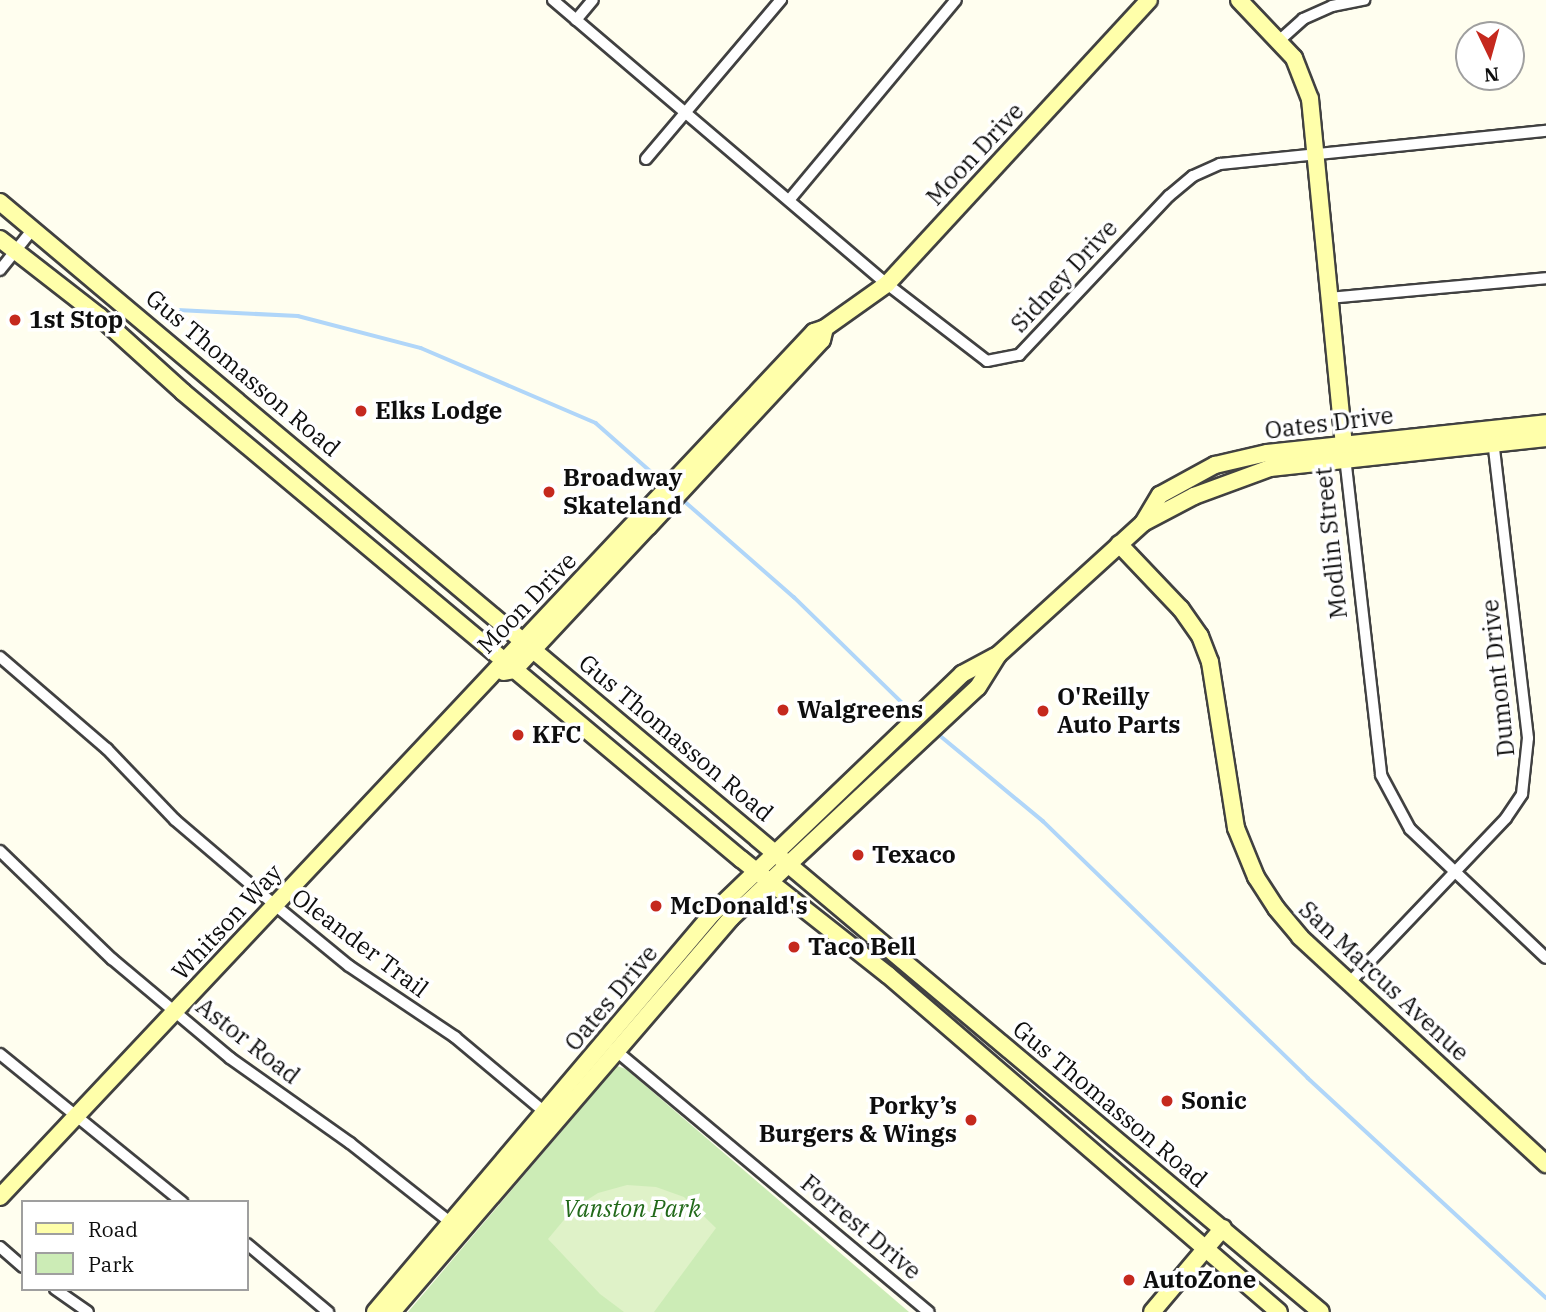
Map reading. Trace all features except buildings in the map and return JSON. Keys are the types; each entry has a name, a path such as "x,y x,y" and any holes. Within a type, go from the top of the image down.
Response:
{"main road":[{"name":"Moon Drive","path":"486,678 508,665 529,644 681,483 822,340 825,328 887,284 1149,0"},
{"name":"Modlin Street","path":"1239,0 1281,39 1306,83 1344,449"},
{"name":"Gus Thomasson Road","path":"0,202 233,395 1321,1312"},
{"name":"Gus Thomasson Road","path":"0,239 99,316 214,418 508,665 754,870 983,1055 1208,1246 1279,1312"},
{"path":"214,418 233,395"},
{"name":"Oates Drive","path":"1492,436 1546,423"},
{"name":"Oates Drive","path":"610,1046 731,918 978,687 999,655 1143,523 1238,477 1344,449 1492,436 1546,438"},
{"name":"San Marcus Avenue","path":"1119,544 1181,609 1199,636 1210,662 1236,828 1256,877 1300,937 1546,1164"},
{"name":"Oates Drive","path":"375,1312 552,1118 754,870 962,674 999,655"},
{"name":"Whitson Way","path":"0,1196 79,1116 486,678"},
{"path":"983,1055 998,1040"},
{"name":"Oates Drive","path":"392,1312 454,1227"},
{"path":"1152,1312 1223,1228"}],"street":[{"name":"Sidney Drive","path":"553,0 688,112 887,284 974,354 987,361 1005,361 1019,355 1169,195 1193,176 1244,158 1546,131"},
{"path":"576,20 593,0"},
{"path":"646,159 781,0"},
{"path":"790,200 956,0"},
{"path":"1281,39 1313,15 1364,0"},
{"path":"0,270 33,229"},
{"path":"1328,298 1546,278"},
{"name":"Dumont Drive","path":"1350,982 1506,818 1522,794 1528,765 1492,436"},
{"name":"Modlin Street","path":"1344,449 1381,775 1410,829 1546,958"},
{"name":"Oleander Trail","path":"0,657 107,749 175,820 349,967 455,1037 552,1118"},
{"name":"Astor Road","path":"0,851 112,959 230,1058 350,1143 454,1227"},
{"name":"Forrest Drive","path":"610,1046 929,1312"},
{"path":"0,1054 180,1200"},
{"path":"248,1245 328,1312"},
{"path":"0,1247 21,1265"},
{"path":"58,1291 88,1312"}],"green space":[{"name":"Vanston Park","path":"617,1066 626,1069 909,1312 408,1312"},
{"path":"627,1185 656,1187 684,1197 716,1228 654,1312 624,1312 600,1294 548,1239 573,1209 598,1193"}],"waterway":[{"path":"158,309 298,316 421,348 596,423 666,485"},
{"path":"682,499 794,597 915,715"},
{"path":"937,733 1043,821 1308,1078 1546,1298"}],"place":[{"name":"1st Stop","path":"15,320"},
{"name":"Elks Lodge","path":"361,411"},
{"name":"Broadway Skateland","path":"549,492"},
{"name":"Walgreens","path":"783,710"},
{"name":"O'Reilly Auto Parts","path":"1043,711"},
{"name":"KFC","path":"518,735"},
{"name":"Texaco","path":"858,855"},
{"name":"McDonald's","path":"656,906"},
{"name":"Taco Bell","path":"794,947"},
{"name":"Sonic","path":"1167,1101"},
{"name":"Porky’s Burgers & Wings","path":"971,1120"},
{"name":"AutoZone","path":"1129,1280"}]}
